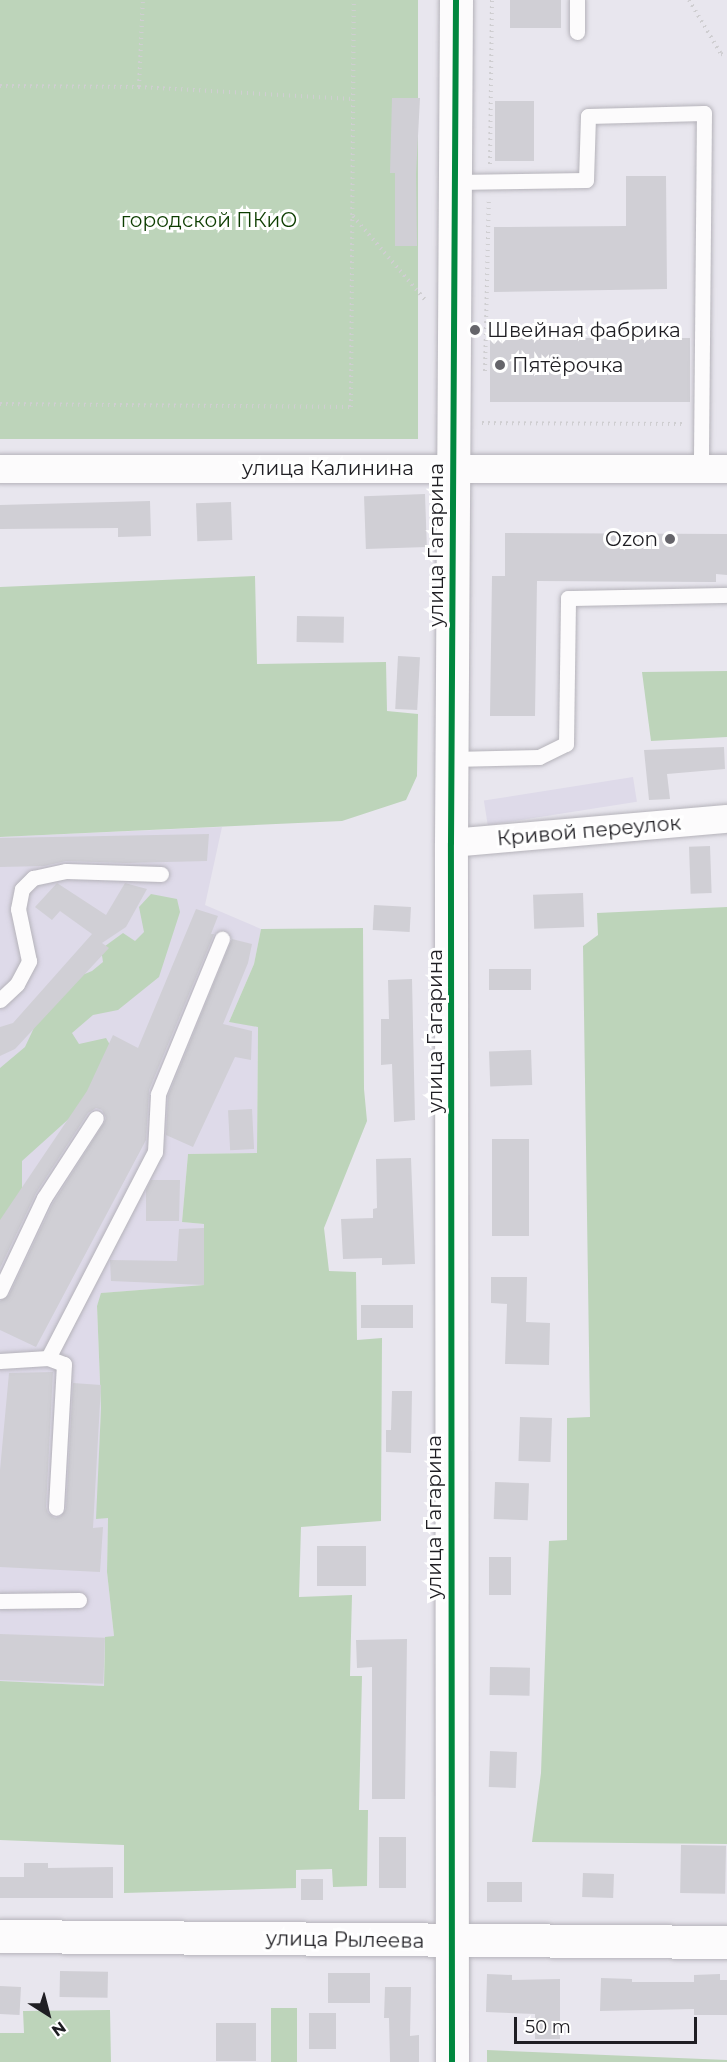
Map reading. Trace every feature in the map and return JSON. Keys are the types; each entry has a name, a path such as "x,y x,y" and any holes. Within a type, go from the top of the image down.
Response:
{"street":[{"name":"улица Гагарина","path":"452,2062 450,1941 453,468 468,423 454,333 456,0"},
{"name":"улица Калинина","path":"0,469 714,469"},
{"name":"Кривой переулок","path":"452,843 727,819"},
{"name":"улица Рылеева","path":"0,1936 727,1942"}],"lane":[{"path":"577,0 578,32"},
{"path":"455,182 586,180 588,116 704,113 702,424 714,469"},
{"path":"452,759 539,757 566,744 568,598 727,595"},
{"path":"0,1000 17,984 29,961 18,909 22,889 33,878 66,871 161,874"},
{"path":"48,1358 154,1152 158,1094 222,939"},
{"path":"0,1291 44,1198 96,1118"},
{"path":"0,1360 48,1358 64,1364 56,1508"},
{"path":"0,1601 79,1600"}],"path":[{"path":"139,87 143,0"},
{"path":"0,404 351,407 354,0"},
{"path":"485,377 492,0"},
{"path":"689,0 721,54 727,55"},
{"path":"0,86 139,87 353,99"},
{"path":"352,216 454,333"},
{"path":"468,423 484,412"},
{"path":"468,423 702,424"}],"shaded area":[{"path":"633,777 637,802 488,825 484,801"},
{"path":"222,827 205,905 261,929 254,964 229,1022 258,1026 257,1153 188,1154 182,1222 204,1224 204,1285 102,1293 97,1306 101,1408 97,1518 108,1518 107,1572 114,1636 105,1638 104,1686 0,1681 0,837"}],"green space":[{"name":"городской ПКиО","path":"0,0 418,0 418,439 0,439"},
{"path":"255,576 257,664 386,662 387,711 418,714 417,776 406,800 342,821 0,837 0,587"},
{"path":"727,671 727,737 651,741 642,672"},
{"path":"151,894 177,899 180,912 159,977 118,1010 93,1015 72,1033 79,1044 106,1038 113,1050 92,1098 22,1161 22,1202 0,1230 0,1068 25,1047 53,987 92,971 103,962 101,949 123,933 135,941 144,932 139,907"},
{"path":"727,907 727,1844 532,1842 541,1773 549,1541 567,1540 567,1418 590,1417 583,946 598,935 597,913"},
{"path":"363,928 364,1089 367,1121 324,1228 329,1271 356,1272 357,1340 382,1338 381,1521 301,1527 299,1597 352,1595 350,1676 362,1676 359,1810 368,1810 367,1886 333,1887 332,1869 296,1870 296,1888 124,1893 124,1845 0,1840 0,1681 104,1686 105,1637 114,1636 107,1572 108,1518 96,1519 101,1408 97,1306 101,1293 204,1285 204,1224 182,1222 188,1154 257,1153 258,1027 229,1022 254,964 261,929"},
{"path":"271,2008 297,2008 297,2062 271,2062"},
{"path":"110,2010 111,2062 0,2062 0,2033 24,2033 23,2011"},
{"path":"487,2050 727,2060 727,2062 487,2062"}],"building":[{"path":"510,0 561,0 561,28 510,28"},
{"path":"392,98 420,98 416,174 417,246 395,246 395,173 390,173"},
{"path":"495,101 534,101 534,161 495,161"},
{"path":"626,176 666,176 667,289 494,292 494,227 626,226"},
{"path":"490,338 690,338 690,402 490,402"},
{"path":"425,494 427,547 366,549 364,496"},
{"path":"150,501 151,536 118,537 118,528 0,529 0,505"},
{"path":"231,502 232,540 197,541 196,503"},
{"path":"505,533 727,534 727,575 716,574 716,582 537,581 535,716 490,716 492,576 505,576"},
{"path":"297,616 344,617 344,643 297,642"},
{"path":"398,656 420,657 417,710 395,709"},
{"path":"724,747 725,769 667,774 670,799 649,800 644,750"},
{"path":"209,834 207,861 126,863 66,861 44,866 0,867 0,838"},
{"path":"710,846 712,893 691,894 689,847"},
{"path":"57,883 106,915 125,883 147,889 126,927 102,943 109,948 15,1049 0,1056 0,1027 13,1023 92,934 60,911 52,920 35,907"},
{"path":"583,893 584,927 534,929 533,895"},
{"path":"374,905 411,907 410,932 373,930"},
{"path":"196,909 218,916 211,934 214,934 149,1090 146,1140 36,1347 0,1330 0,1301 9,1295 53,1203 104,1123 106,1118 102,1110 96,1108 88,1113 36,1193 0,1268 0,1220 87,1091 113,1035 138,1048"},
{"path":"232,939 252,944 248,963 223,1024 252,1031 251,1060 235,1057 193,1147 166,1135 168,1096"},
{"path":"489,969 531,969 531,990 489,990"},
{"path":"412,979 415,1120 394,1122 392,1064 381,1065 381,1019 389,1019 388,980"},
{"path":"531,1050 532,1085 490,1086 489,1051"},
{"path":"252,1109 254,1149 230,1150 228,1110"},
{"path":"492,1139 529,1139 529,1236 492,1236"},
{"path":"411,1158 415,1264 382,1265 382,1258 343,1259 341,1219 373,1218 373,1209 377,1208 376,1159"},
{"path":"151,1180 180,1180 179,1221 146,1221 146,1190"},
{"path":"204,1228 204,1285 111,1281 110,1260 177,1261 179,1229"},
{"path":"491,1277 527,1277 526,1322 550,1323 549,1365 505,1364 507,1304 491,1303"},
{"path":"361,1305 413,1305 413,1328 361,1328"},
{"path":"53,1372 46,1507 48,1513 55,1518 61,1516 66,1509 73,1383 101,1385 93,1528 103,1527 100,1572 0,1567 0,1470 9,1373"},
{"path":"392,1391 412,1391 411,1453 386,1452 386,1430 391,1430"},
{"path":"520,1417 552,1418 550,1462 518,1461"},
{"path":"495,1482 529,1483 528,1520 494,1519"},
{"path":"317,1546 366,1546 366,1586 317,1586"},
{"path":"489,1557 511,1557 511,1595 489,1595"},
{"path":"0,1634 105,1638 103,1684 0,1680"},
{"path":"407,1639 405,1799 372,1799 372,1667 357,1668 356,1640"},
{"path":"490,1667 530,1668 530,1696 490,1695"},
{"path":"490,1751 517,1752 516,1788 489,1787"},
{"path":"379,1837 406,1837 406,1888 379,1888"},
{"path":"681,1845 726,1846 725,1894 680,1893"},
{"path":"24,1863 48,1863 48,1868 113,1867 113,1898 0,1898 0,1877 24,1877"},
{"path":"583,1873 614,1874 613,1898 582,1897"},
{"path":"301,1879 323,1879 323,1900 301,1900"},
{"path":"487,1882 522,1882 522,1902 487,1902"},
{"path":"60,1971 108,1972 108,1998 60,1997"},
{"path":"328,1973 370,1973 370,2003 328,2003"},
{"path":"487,1974 512,1975 512,1980 560,1979 560,2039 535,2039 535,2014 486,2012"},
{"path":"720,1974 720,1980 727,1980 727,2015 694,2015 694,2009 600,2011 601,1978 632,1979 632,1982 694,1982 694,1975"},
{"path":"0,1986 21,1987 20,2015 0,2014"},
{"path":"385,1987 411,1987 410,2036 419,2035 419,2062 390,2062 389,2018 384,2018"},
{"path":"309,2013 336,2013 336,2049 309,2049"},
{"path":"216,2023 256,2023 256,2061 216,2061"}],"cycle path":[{"path":"452,2062 451,843 456,0"}],"place":[{"name":"Швейная фабрика","path":"475,330"},
{"name":"Пятёрочка","path":"500,365"},
{"name":"Ozon","path":"670,539"}]}
